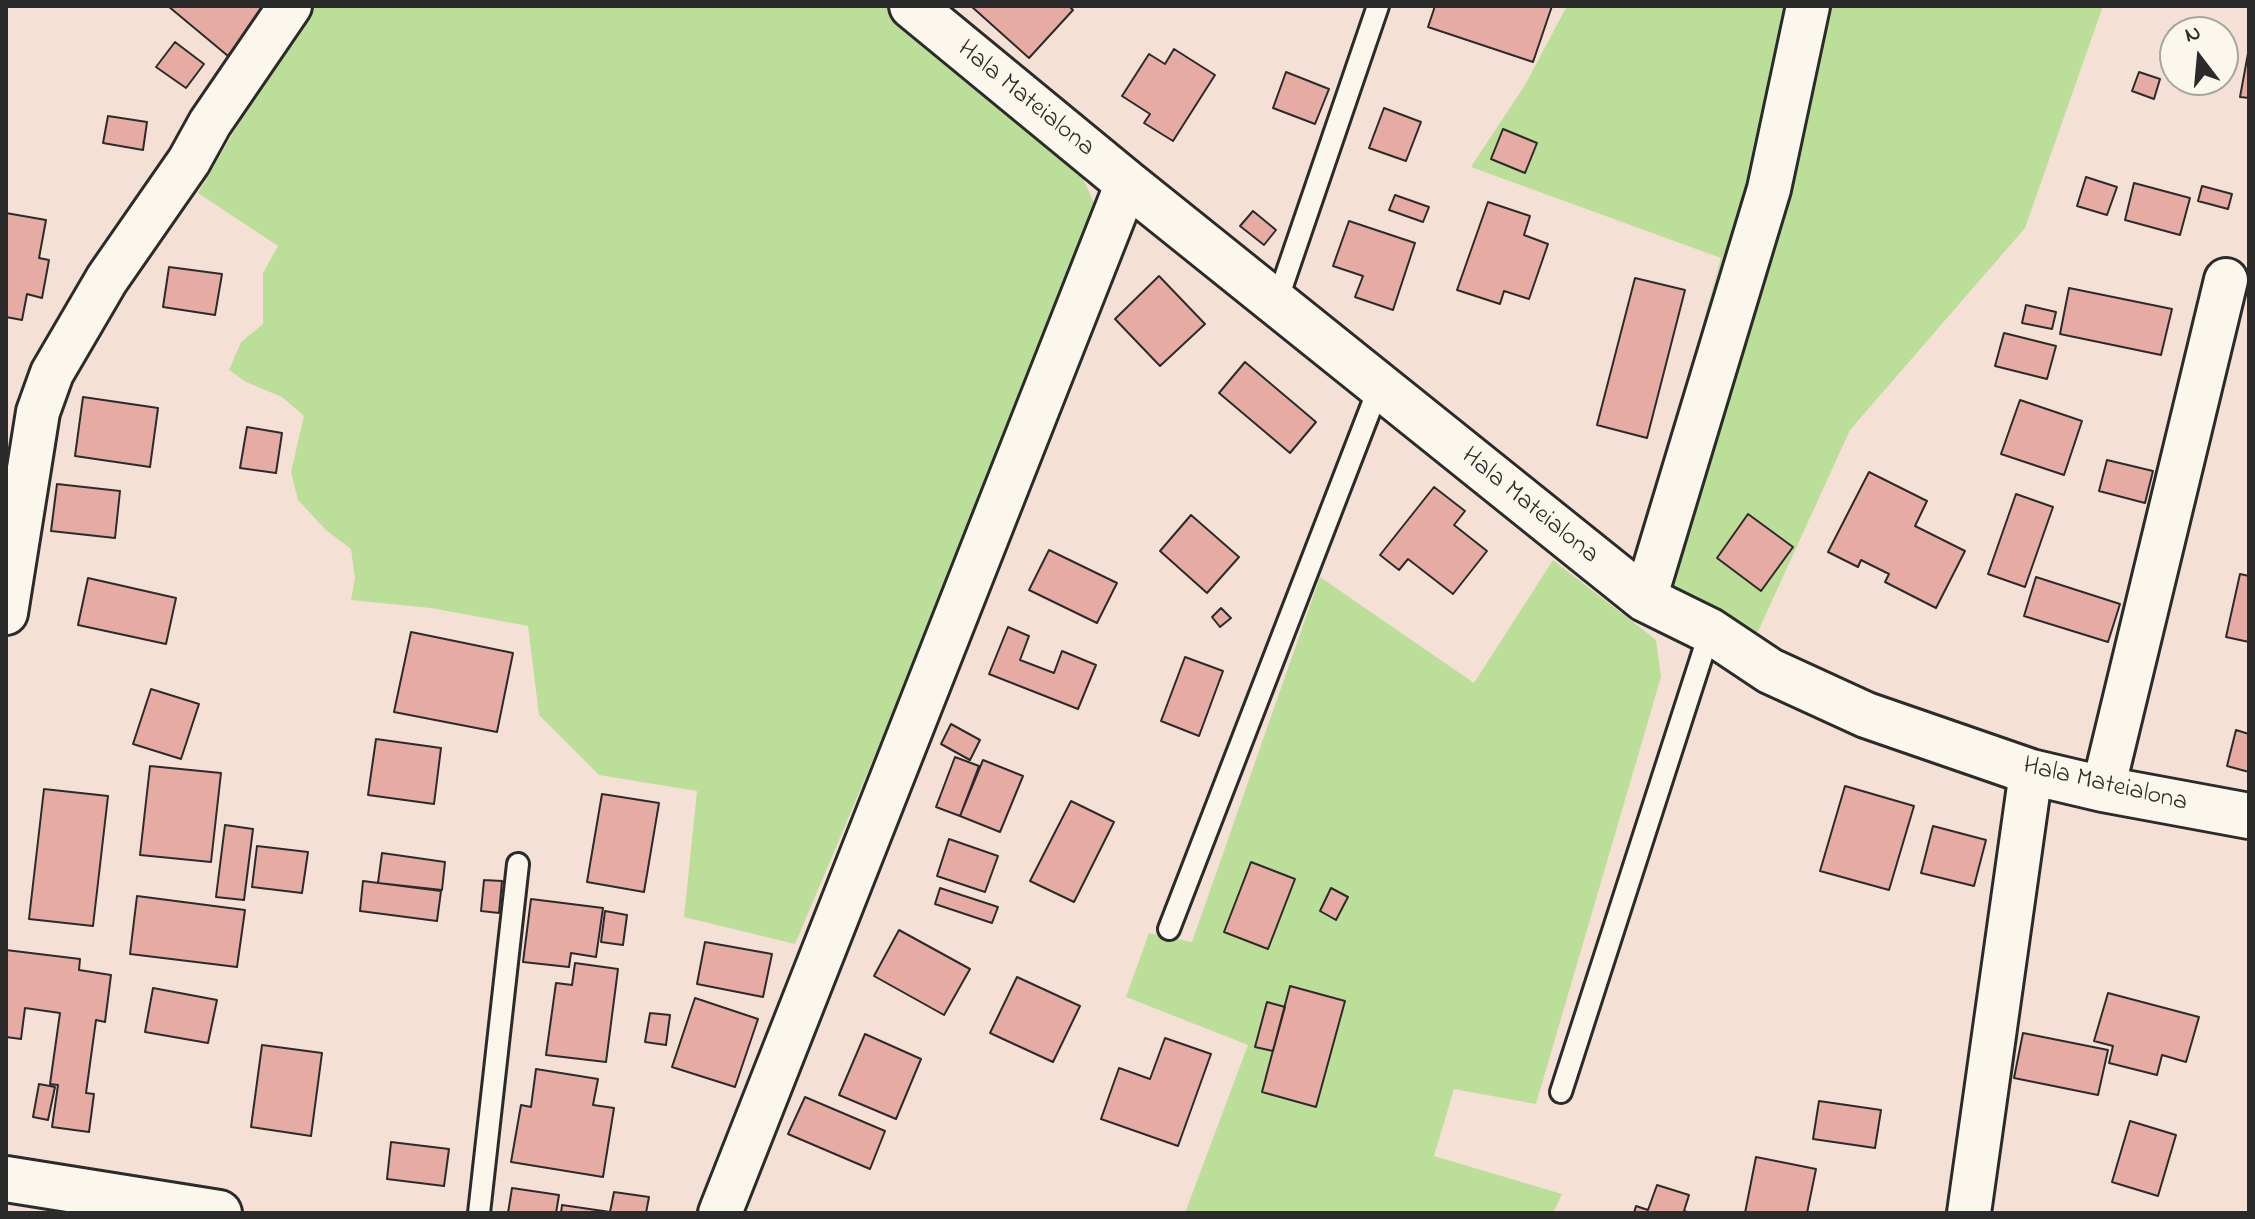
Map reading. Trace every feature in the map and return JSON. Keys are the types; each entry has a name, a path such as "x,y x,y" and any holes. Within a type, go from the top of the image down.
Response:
{"street":[{"path":"6,613 38,412 52,373 107,279 189,161 210,123 290,6"},
{"name":"Hala Mateialona","path":"912,6 1276,304 1645,599 1710,631 1770,671 1866,715 2031,772 2103,789 2249,816"},
{"path":"1645,599 1769,189 1808,6"},
{"path":"720,1213 1127,183"},
{"path":"2103,789 2226,280"},
{"path":"1969,1213 2031,772"},
{"path":"6,1179 219,1213"}],"lane":[{"path":"1276,304 1378,6"},
{"path":"1169,929 1379,387"},
{"path":"1561,1092 1710,631"},
{"path":"479,1213 518,864"}],"green space":[{"path":"314,6 886,6 1080,172 1099,214 1051,339 795,944 684,917 697,791 599,775 539,715 528,626 431,608 351,600 355,578 351,549 326,530 298,500 291,472 304,416 282,397 246,382 229,370 241,342 263,324 263,273 278,246 198,193 269,72"},
{"path":"1567,6 2103,6 2025,228 1850,430 1755,638 1636,569 1721,258 1471,167 1525,85"},
{"path":"1553,560 1656,640 1661,677 1536,1104 1454,1089 1434,1156 1562,1194 1553,1213 1185,1213 1248,1045 1126,997 1149,933 1192,942 1320,577 1474,683"}],"building":[{"path":"168,6 261,6 266,11 228,56"},
{"path":"971,6 1069,6 1073,10 1029,58"},
{"path":"1435,6 1552,6 1533,62 1428,27"},
{"path":"175,42 204,64 186,88 156,67"},
{"path":"2249,48 2249,98 2240,97"},
{"path":"1174,49 1215,75 1173,141 1144,123 1150,114 1122,96 1149,54 1165,64"},
{"path":"1286,72 1329,89 1315,124 1273,108"},
{"path":"2139,72 2159,79 2154,99 2132,91"},
{"path":"1384,108 1421,122 1406,161 1369,148"},
{"path":"108,116 147,122 143,150 103,143"},
{"path":"1503,129 1537,143 1525,173 1491,159"},
{"path":"2086,177 2117,187 2107,215 2077,206"},
{"path":"2134,183 2190,198 2180,235 2125,220"},
{"path":"2202,186 2232,194 2228,209 2198,201"},
{"path":"1395,195 1429,207 1423,222 1389,210"},
{"path":"1488,202 1530,216 1524,235 1548,244 1529,299 1504,291 1500,304 1457,290"},
{"path":"1253,211 1276,230 1264,245 1240,226"},
{"path":"6,213 46,220 39,258 49,260 42,298 27,294 22,320 6,317"},
{"path":"1349,221 1415,243 1393,310 1355,297 1363,276 1333,266"},
{"path":"169,267 222,274 215,315 163,307"},
{"path":"1159,276 1205,324 1160,366 1115,319"},
{"path":"1635,278 1685,290 1647,438 1597,425"},
{"path":"2069,288 2172,309 2161,355 2060,334"},
{"path":"2026,305 2056,312 2052,329 2022,323"},
{"path":"2004,333 2056,346 2047,379 1995,366"},
{"path":"1245,362 1316,422 1290,453 1219,393"},
{"path":"83,397 158,408 150,467 75,456"},
{"path":"2020,400 2082,421 2064,475 2001,454"},
{"path":"247,427 282,433 276,473 240,468"},
{"path":"2107,460 2153,471 2145,503 2099,491"},
{"path":"1869,472 1927,501 1915,526 1965,551 1936,608 1885,582 1889,574 1861,560 1858,567 1828,552"},
{"path":"57,484 120,491 115,538 51,531"},
{"path":"1434,487 1465,511 1454,525 1487,551 1453,594 1408,559 1399,570 1380,555"},
{"path":"2016,494 2053,507 2025,587 1988,574"},
{"path":"1748,514 1793,547 1761,591 1717,558"},
{"path":"1191,515 1239,557 1207,593 1160,551"},
{"path":"1049,550 1117,583 1097,623 1029,590"},
{"path":"2240,574 2249,576 2249,642 2226,637"},
{"path":"2036,577 2120,604 2108,642 2024,616"},
{"path":"88,578 176,598 166,644 78,625"},
{"path":"1221,608 1231,618 1220,627 1212,617"},
{"path":"1008,627 1029,636 1020,660 1054,673 1062,651 1096,665 1078,709 989,674"},
{"path":"411,632 513,653 497,732 394,712"},
{"path":"1185,657 1223,671 1199,736 1161,721"},
{"path":"151,689 199,704 181,759 133,744"},
{"path":"951,724 980,740 970,760 941,744"},
{"path":"2236,730 2249,734 2249,772 2227,766"},
{"path":"376,739 441,748 434,804 368,795"},
{"path":"955,757 979,766 960,816 936,807"},
{"path":"983,760 1023,776 1000,832 960,816"},
{"path":"150,766 221,773 211,862 140,855"},
{"path":"1845,786 1914,806 1889,890 1820,871"},
{"path":"44,789 108,796 93,926 29,919"},
{"path":"602,794 659,803 644,892 587,882"},
{"path":"1071,801 1114,822 1074,902 1030,881"},
{"path":"225,825 253,829 244,900 216,897"},
{"path":"1933,826 1986,840 1974,886 1921,873"},
{"path":"949,839 998,856 985,892 937,876"},
{"path":"257,846 308,852 302,893 252,887"},
{"path":"382,853 445,862 442,890 378,883"},
{"path":"1251,862 1295,879 1268,949 1224,932"},
{"path":"484,880 502,881 499,913 481,911"},
{"path":"363,881 441,891 437,921 360,911"},
{"path":"940,888 998,907 992,923 935,904"},
{"path":"1331,888 1348,897 1336,920 1320,911"},
{"path":"137,896 245,910 237,967 130,954"},
{"path":"531,899 603,908 596,957 571,953 569,967 523,962"},
{"path":"605,911 627,915 623,945 601,942"},
{"path":"899,930 970,969 944,1015 874,976"},
{"path":"705,942 772,954 763,997 697,984"},
{"path":"6,950 80,959 79,970 111,975 105,1022 96,1020 86,1093 94,1094 89,1132 52,1127 58,1085 50,1084 60,1013 25,1008 21,1039 6,1037"},
{"path":"575,963 618,969 606,1062 546,1055 556,983 572,985"},
{"path":"1017,977 1080,1006 1053,1062 990,1033"},
{"path":"1290,986 1345,1001 1316,1107 1262,1092"},
{"path":"153,988 217,1000 208,1043 145,1032"},
{"path":"2108,993 2199,1017 2186,1062 2162,1055 2157,1075 2109,1063 2113,1046 2094,1041"},
{"path":"695,998 758,1019 735,1087 672,1067"},
{"path":"1267,1002 1285,1007 1273,1051 1255,1047"},
{"path":"650,1013 670,1015 666,1045 645,1042"},
{"path":"2023,1033 2108,1050 2098,1095 2014,1078"},
{"path":"865,1034 921,1059 896,1119 839,1095"},
{"path":"1165,1038 1211,1054 1178,1146 1101,1119 1119,1068 1150,1079"},
{"path":"262,1045 322,1053 311,1136 251,1127"},
{"path":"536,1069 598,1079 593,1105 614,1108 603,1177 511,1162 521,1105 531,1107"},
{"path":"39,1084 55,1087 48,1120 33,1117"},
{"path":"805,1097 885,1131 870,1169 788,1134"},
{"path":"1819,1101 1881,1110 1875,1148 1813,1139"},
{"path":"2130,1121 2176,1135 2158,1196 2112,1182"},
{"path":"391,1142 449,1149 444,1186 387,1179"},
{"path":"1756,1157 1816,1169 1807,1213 1745,1213"},
{"path":"1657,1185 1689,1195 1684,1211 1691,1213 1634,1213 1636,1206 1648,1210"},
{"path":"512,1188 559,1195 556,1213 508,1213"},
{"path":"614,1192 649,1197 646,1213 561,1213 562,1205 610,1212"}]}
